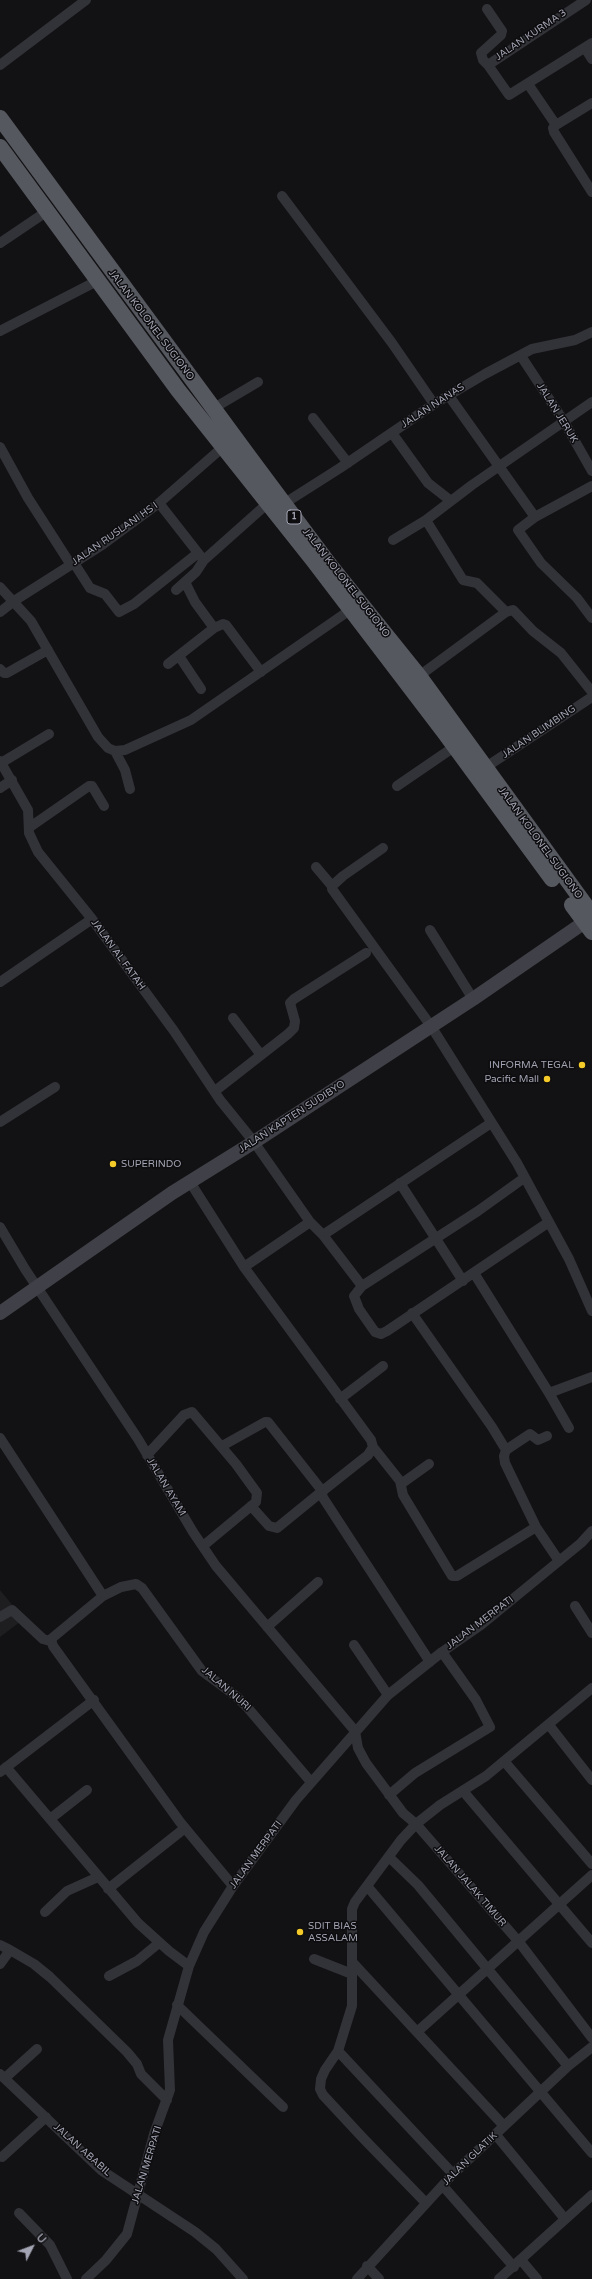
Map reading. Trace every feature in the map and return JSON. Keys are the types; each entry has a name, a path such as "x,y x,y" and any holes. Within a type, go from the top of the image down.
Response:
{"highway":[{"name":"JALAN KOLONEL SUGIONO","path":"0,118 86,237 329,564 419,676 486,767 590,921"},
{"name":"JALAN KOLONEL SUGIONO","path":"0,148 72,247 223,447 268,503 454,747 590,921"},
{"path":"72,247 86,237"}],"main road":[{"name":"JALAN KAPTEN SUDIBYO","path":"0,1313 190,1182 254,1142 590,921"}],"street":[{"path":"0,65 86,0"},
{"name":"JALAN KURMA 3","path":"528,84 509,95 488,65 586,0"},
{"path":"487,9 502,31 501,35 481,53 483,60 488,65"},
{"path":"556,125 528,84 588,46 592,59"},
{"path":"592,103 553,128 554,132 592,192"},
{"path":"282,196 392,343 434,404"},
{"path":"0,243 46,212"},
{"path":"0,331 97,280"},
{"name":"JALAN NANAS","path":"284,503 348,463 448,396 542,346 575,340 592,332"},
{"name":"JALAN JERUK","path":"521,356 563,420 591,468"},
{"path":"214,408 258,382"},
{"path":"448,396 535,517"},
{"path":"393,540 426,520 563,420 592,402"},
{"path":"313,418 348,463"},
{"path":"392,433 428,483 451,501"},
{"path":"0,447 28,498 90,588 105,594 119,612 134,604 201,557 268,503"},
{"name":"JALAN RUSLANI HS I","path":"0,612 14,600 102,545 159,503 223,447"},
{"path":"592,486 535,517 518,530 541,563 577,598 592,618"},
{"path":"159,503 201,557 200,568 176,590"},
{"path":"426,520 463,580 477,582 506,612"},
{"path":"185,582 195,602 214,628"},
{"path":"0,587 14,600 31,621 98,737 108,748 115,751 125,750 192,720 350,610"},
{"path":"419,676 506,612 515,611 533,631 561,653 592,692"},
{"path":"168,664 214,628 223,624 226,625 261,672"},
{"path":"0,669 4,673 7,673 48,650"},
{"path":"179,656 201,689"},
{"name":"JALAN BLIMBING","path":"486,767 592,697"},
{"path":"1,762 50,734"},
{"path":"397,786 454,747"},
{"path":"115,751 125,770 130,789"},
{"name":"JALAN AL FATAH","path":"1,762 6,784 28,810 30,827 29,833 38,852 92,919 215,1091 254,1142 310,1222 323,1235 362,1286"},
{"path":"30,827 89,786 92,786 104,806"},
{"path":"332,886 383,848"},
{"path":"316,866 332,886 334,892 431,1026 491,1123 549,1222 569,1259 592,1311"},
{"path":"0,982 92,919"},
{"path":"430,930 473,998"},
{"path":"215,1091 294,1028 295,1020 290,1003 294,999 366,953"},
{"path":"233,1018 261,1055"},
{"path":"0,1122 55,1088"},
{"path":"323,1235 491,1123"},
{"path":"524,1178 362,1286 355,1293 355,1301 378,1334 387,1331 549,1222"},
{"path":"190,1182 244,1267 402,1484 403,1495 453,1576 536,1527"},
{"path":"400,1183 463,1281"},
{"path":"244,1267 310,1222"},
{"name":"JALAN AYAM","path":"0,1227 147,1455 216,1566 355,1731"},
{"path":"474,1273 549,1393 569,1428"},
{"path":"412,1313 492,1427 506,1450"},
{"path":"340,1399 382,1366"},
{"path":"549,1393 592,1377"},
{"path":"147,1455 188,1412 196,1415 208,1433 222,1446 257,1493 258,1498 251,1506 203,1546"},
{"path":"222,1446 265,1422 268,1422 321,1492 430,1662"},
{"path":"547,1436 538,1440 530,1434 506,1450 504,1456 505,1463 536,1527 558,1561"},
{"path":"0,1438 103,1596"},
{"path":"251,1506 269,1526 277,1528 368,1455 373,1446"},
{"path":"402,1484 429,1464"},
{"name":"JALAN MERPATI","path":"86,2279 106,2260 127,2234 154,2134 167,2100 170,2080 168,2040 177,2005 189,1966 204,1932 233,1886 311,1782 388,1695 442,1652 481,1625 581,1543 592,1531"},
{"path":"266,1627 318,1582"},
{"name":"JALAN NURI","path":"50,1641 59,1631 103,1596 130,1584 136,1584 142,1588 202,1671 236,1696 247,1707 311,1782"},
{"path":"575,1606 592,1633"},
{"path":"0,1617 12,1610 43,1639 50,1641 185,1828 233,1886"},
{"path":"354,1645 388,1695"},
{"path":"389,1795 415,1773 490,1727 476,1700 442,1652"},
{"path":"426,2203 323,2095 320,2089 321,2079 338,2051 352,2006 352,1909 355,1902 401,1840 416,1824 440,1805 463,1791 504,1761 592,1688"},
{"path":"94,1700 3,1769 50,1819 98,1878 138,1923 159,1943 189,1966"},
{"path":"549,1725 592,1780"},
{"name":"JALAN JALAK TIMUR","path":"355,1731 358,1748 389,1795 403,1813 416,1824 519,1942 592,2038"},
{"path":"504,1761 592,1864"},
{"path":"50,1819 87,1790"},
{"path":"463,1791 592,1943"},
{"path":"108,1889 185,1828"},
{"path":"389,1857 418,1885 568,2066"},
{"path":"416,2032 561,1905 592,1875"},
{"path":"45,1912 67,1891 98,1878"},
{"path":"367,1886 592,2153"},
{"path":"109,1976 137,1961 159,1943"},
{"path":"0,1945 34,1964 50,1977 127,2052 137,2064 140,2074 167,2100"},
{"path":"0,1964 10,1950"},
{"path":"314,1959 352,1969 416,2032 504,2126"},
{"path":"177,2005 283,2107"},
{"name":"JALAN GLATIK","path":"357,2279 367,2266 453,2174 568,2066 592,2047"},
{"path":"2,2076 38,2049"},
{"path":"338,2051 453,2174"},
{"name":"JALAN ABABIL","path":"2,2076 101,2170 137,2195 179,2221 216,2249 243,2279"},
{"path":"2,2157 46,2117"},
{"path":"496,2135 565,2219"},
{"path":"443,2186 517,2264 537,2279"},
{"path":"499,2279 592,2195"},
{"path":"19,2213 50,2245 67,2279"},
{"path":"367,2266 379,2279"}],"shaded area":[{"path":"0,1590 24,1619 0,1637"}],"place":[{"name":"INFORMA TEGAL","path":"582,1065"},
{"name":"Pacific Mall","path":"547,1079"},
{"name":"SUPERINDO","path":"113,1164"},
{"name":"SDIT BIAS ASSALAM","path":"300,1932"}]}
